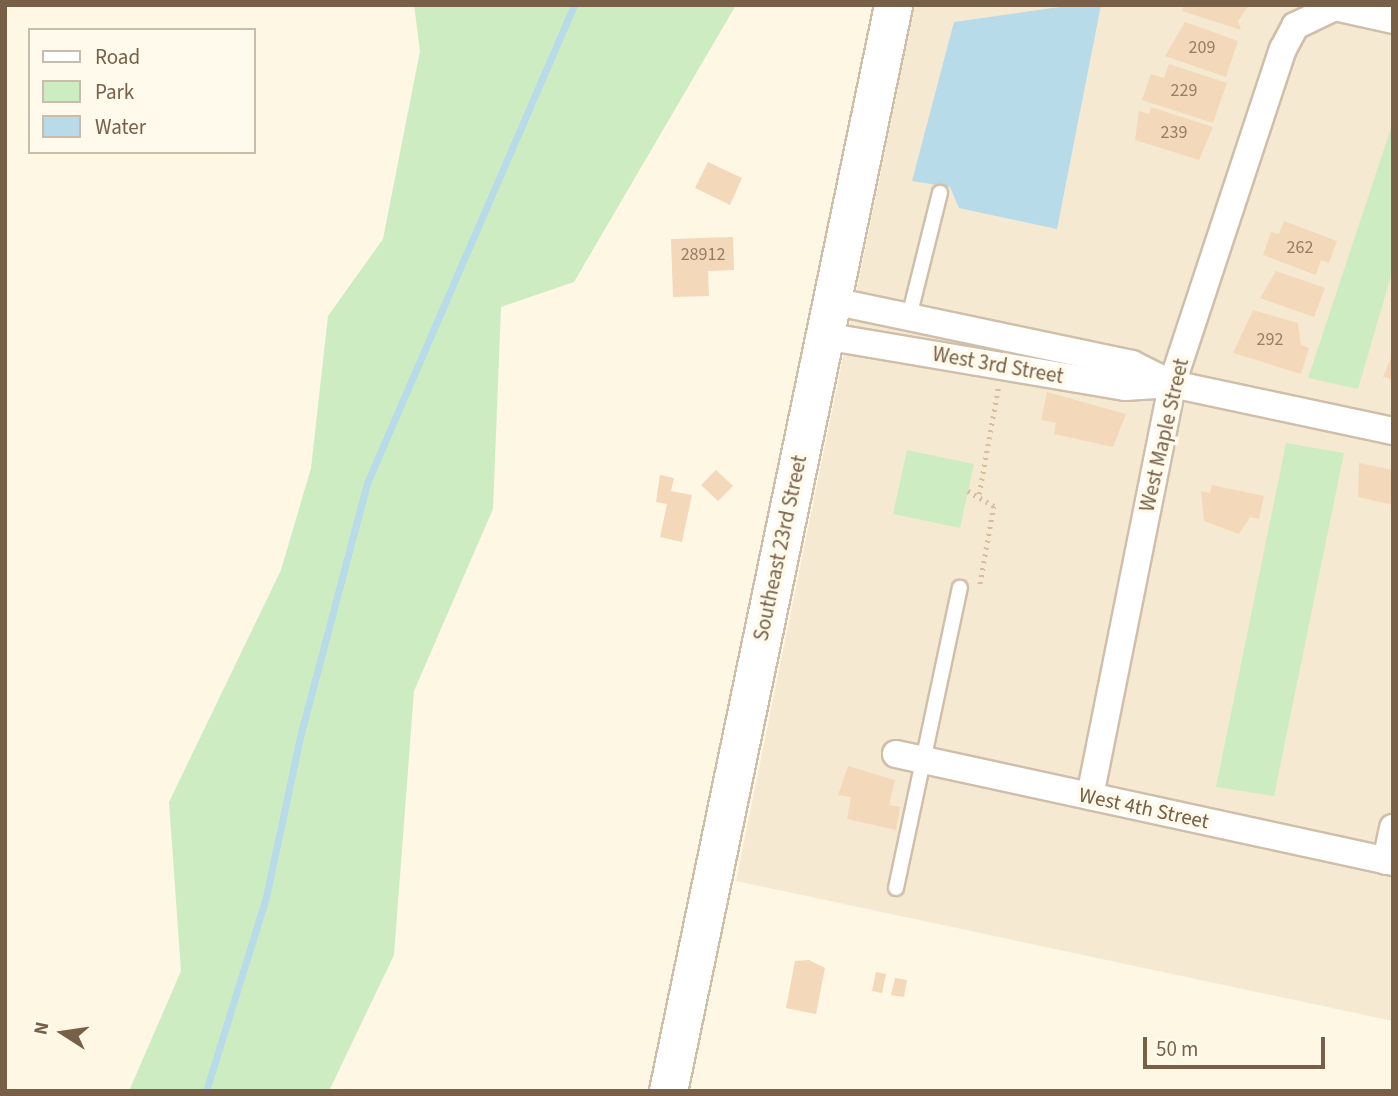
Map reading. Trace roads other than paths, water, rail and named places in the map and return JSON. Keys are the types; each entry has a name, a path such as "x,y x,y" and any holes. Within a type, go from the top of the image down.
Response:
{"street":[{"name":"Southeast 23rd Street","path":"668,1091 893,5"},
{"name":"West Maple Street","path":"1090,796 1172,384 1283,49 1295,26 1313,13 1335,7 1393,20"},
{"name":"West 3rd Street","path":"832,301 1132,364 1172,384 1393,431"},
{"name":"West 3rd Street","path":"824,337 1002,364 1125,387 1172,384"},
{"name":"West 4th Street","path":"896,754 1389,861"},
{"path":"1389,861 1393,828"}],"lane":[{"path":"909,317 940,193"},
{"path":"896,888 960,588"}],"water":[{"path":"1074,5 1101,5 1057,229 959,208 950,187 912,181 954,22"}],"waterway":[{"path":"206,1091 266,897 301,733 367,483 574,5"}]}
